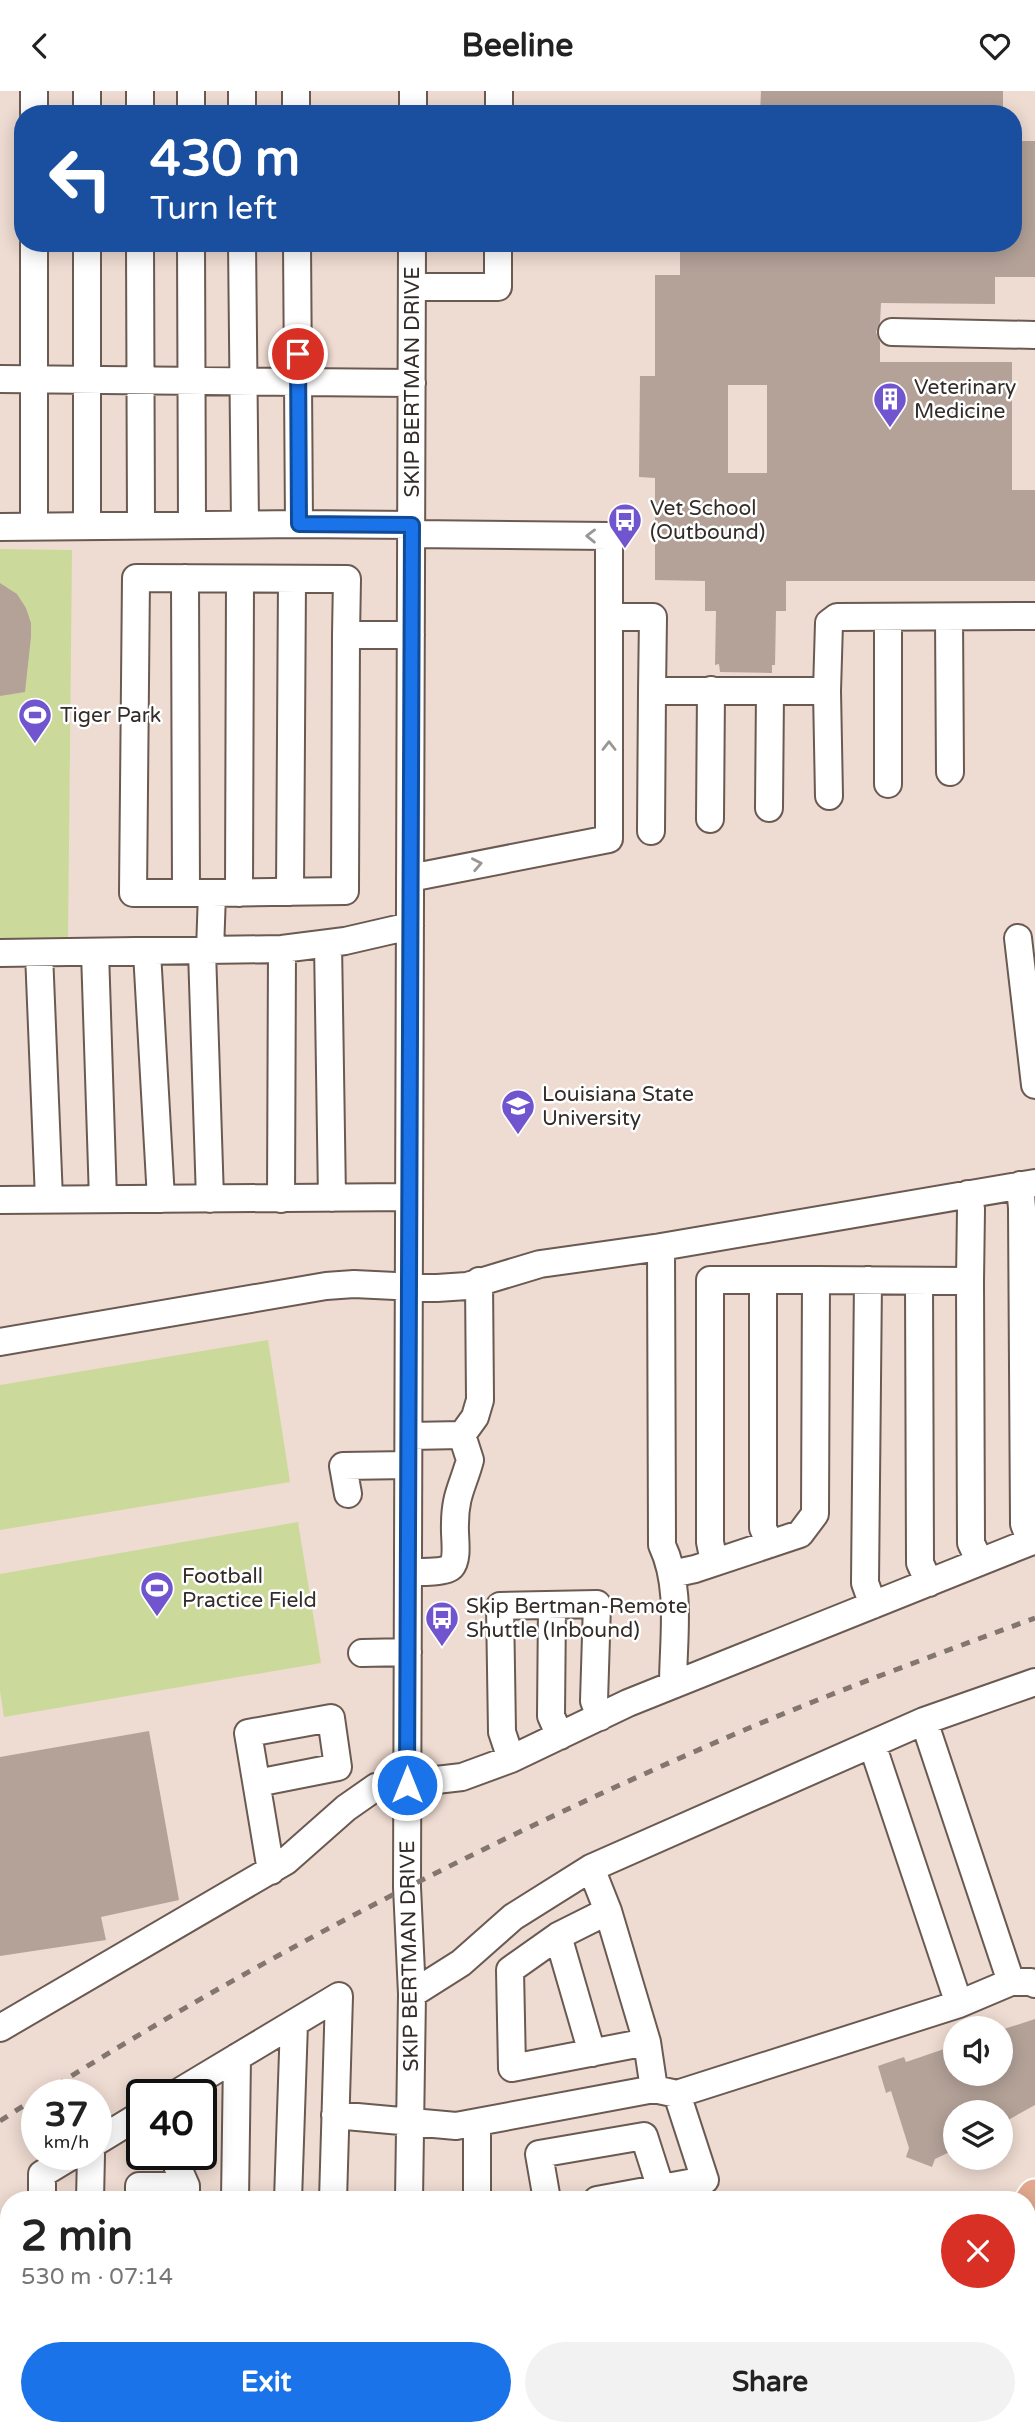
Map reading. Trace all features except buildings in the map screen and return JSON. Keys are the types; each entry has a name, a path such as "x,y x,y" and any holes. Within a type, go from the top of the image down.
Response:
{"street":[{"path":"34,252 34,526"},
{"path":"87,252 87,526"},
{"path":"140,252 141,525"},
{"path":"191,252 192,525"},
{"path":"242,252 244,524"},
{"path":"297,252 299,524"},
{"name":"SKIP BERTMAN DRIVE","path":"409,2191 412,1994 407,1887 407,1785 412,252"},
{"path":"412,287 498,287 498,252"},
{"path":"892,332 1035,335"},
{"path":"0,379 412,383"},
{"path":"0,527 299,524 609,536 609,839 410,878"},
{"path":"136,578 185,578 347,579 345,891 133,893 136,578"},
{"path":"185,578 199,893 206,951 210,1199"},
{"path":"239,893 240,579"},
{"path":"290,892 292,579"},
{"path":"829,796 829,623 837,617 1035,616"},
{"path":"609,617 653,617 651,831"},
{"path":"888,617 888,785"},
{"path":"950,617 950,772"},
{"path":"346,635 411,635"},
{"path":"710,819 711,690"},
{"path":"652,691 827,691"},
{"path":"769,808 771,691"},
{"path":"0,953 282,949 328,943 410,926"},
{"path":"1018,938 1035,1086"},
{"path":"328,943 332,1198"},
{"path":"281,1199 282,949"},
{"path":"95,952 103,1199"},
{"path":"146,952 161,1199"},
{"path":"39,953 49,1199"},
{"path":"0,1342 326,1286 467,1286 540,1264 661,1247 1027,1184 1023,1208 1024,1524 1033,1541 673,1685 511,1759 462,1777 376,1787 346,1808 271,1871 0,2028"},
{"path":"968,1194 971,1209 971,1543 980,1562"},
{"path":"0,1200 409,1197"},
{"path":"661,1247 662,1545 671,1563 672,1574 673,1685"},
{"path":"714,1562 710,1542 710,1280 970,1281"},
{"path":"763,1280 763,1528 770,1544"},
{"path":"672,1574 800,1534 815,1514 816,1280"},
{"path":"868,1280 865,1583 873,1605"},
{"path":"462,1435 475,1417 480,1400 479,1281"},
{"path":"919,1281 920,1563 929,1583"},
{"path":"409,1436 462,1435"},
{"path":"408,1572 447,1570 452,1566 455,1556 455,1507 458,1490 470,1460 462,1435"},
{"path":"348,1494 344,1466 408,1465"},
{"path":"511,1759 502,1732 500,1605 597,1604 594,1701 600,1717"},
{"path":"552,1605 551,1716 560,1736"},
{"path":"362,1653 408,1652"},
{"path":"412,1994 461,1963 513,1916 591,1868 924,1721 1035,1682"},
{"path":"335,2115 456,2126 666,2092 1023,1983 924,1721"},
{"path":"872,1744 959,2004"},
{"path":"257,1783 271,1871"},
{"path":"591,1868 608,1911 647,2042 709,2190 649,2191"},
{"path":"608,1911 558,1936 510,1970 512,2068 647,2042"},
{"path":"558,1936 592,2053"},
{"path":"201,2079 340,1996 332,2191"},
{"path":"288,2191 294,2023"},
{"path":"235,2191 237,2057"},
{"path":"477,2123 477,2191"},
{"path":"545,2191 539,2154 644,2136 661,2189"},
{"path":"42,2191 43,2174 49,2170"},
{"path":"90,2191 91,2170"},
{"path":"178,2170 185,2191"},
{"path":"139,2191 139,2186 173,2191"}],"green space":[{"name":"Tiger Park","path":"0,549 72,550 68,940 0,941"},
{"name":"Football Practice Field","path":"268,1340 290,1482 0,1530 0,1385"},
{"name":"Football Practice Field","path":"298,1522 321,1663 4,1717 0,1691 0,1574"}],"railway":[{"path":"67,2079 209,1994 294,1947 557,1814 772,1718 1035,1618"},
{"path":"0,2121 21,2107"}],"place":[{"name":"Veterinary Medicine","path":"890,429"},
{"name":"Vet School (Outbound)","path":"625,550"},
{"name":"Tiger Park","path":"35,745"},
{"name":"Louisiana State University","path":"518,1136"},
{"name":"Football Practice Field","path":"157,1618"},
{"name":"Skip Bertman-Remote Shuttle (Inbound)","path":"442,1648"}],"route":[{"path":"298,354 299,524 412,525 407,1785"}]}
